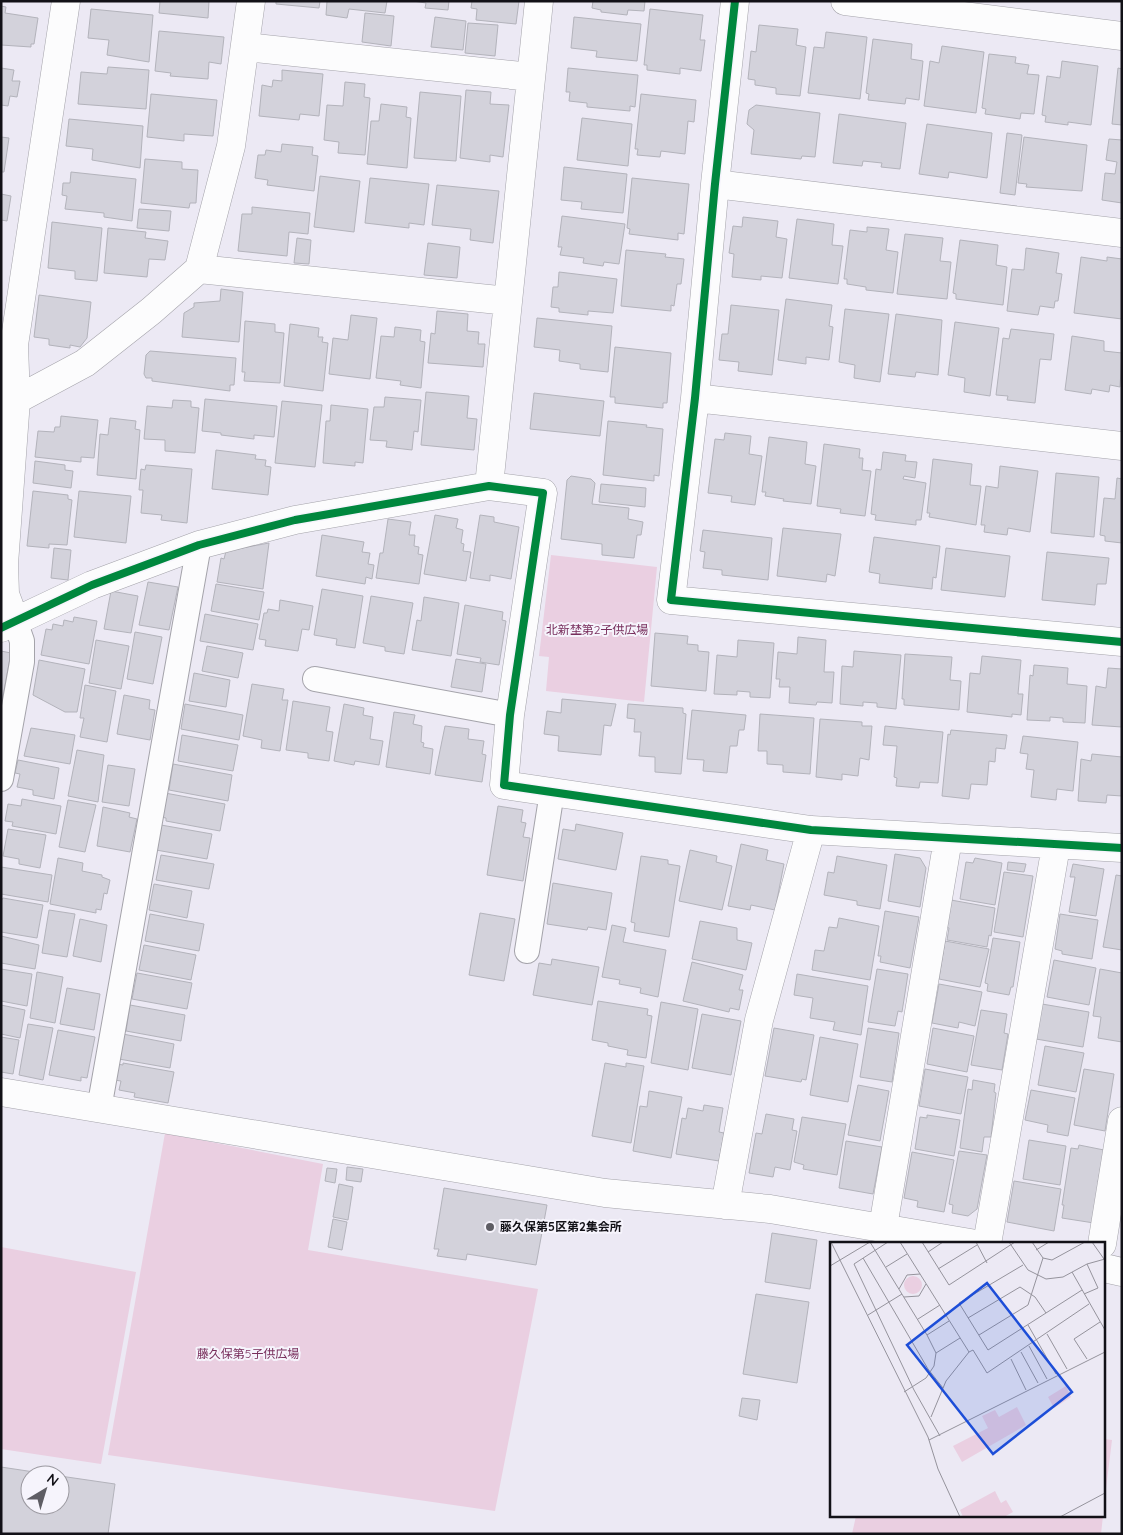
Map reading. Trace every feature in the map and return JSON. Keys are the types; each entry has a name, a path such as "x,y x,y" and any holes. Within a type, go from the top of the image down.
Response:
{"street":[{"path":"66,1 14,345 8,402 4,564 8,624 92,585 199,545 295,520 489,486 543,493 510,716 504,785 811,830 1056,846 1122,848"},
{"path":"8,402 85,363 152,310 199,269 231,146 246,46 250,1"},
{"path":"489,486 539,1"},
{"path":"735,1 715,184 696,398 671,600 1122,642"},
{"path":"845,1 1122,36"},
{"path":"246,46 531,77"},
{"path":"715,184 1122,233"},
{"path":"199,269 508,301"},
{"path":"696,398 1122,446"},
{"path":"725,1204 759,1020 811,830"},
{"path":"883,1227 948,839"},
{"path":"987,1242 1056,846"},
{"path":"1,1092 605,1193 770,1209 965,1242"},
{"path":"1102,1242 1122,1121"},
{"path":"1106,1268 1122,1272"}],"lane":[{"path":"99,1109 199,545"},
{"path":"1,779 22,662 22,640 8,624"},
{"path":"315,679 510,716"},
{"path":"528,951 552,792"}],"green space":[{"name":"北新埜第2子供広場","path":"551,555 657,567 644,702 546,691 549,657 539,656"},
{"name":"藤久保第5子供広場","path":"165,1133 323,1164 308,1250 538,1289 495,1511 108,1455"},
{"path":"1,1247 136,1272 101,1464 1,1449"},
{"path":"1106,1439 1112,1440 1106,1489"},
{"path":"856,1518 1103,1518 1101,1534 852,1534"}],"building":[{"path":"160,1 209,1 208,18 159,13"},
{"path":"276,1 320,1 319,8 276,4"},
{"path":"327,1 387,1 385,13 349,9 347,18 326,15"},
{"path":"413,1 449,1 448,10 425,8 426,3"},
{"path":"472,1 519,1 516,24 476,20 477,9 471,8"},
{"path":"593,1 645,1 644,11 628,10 627,15 601,12 601,10 592,8"},
{"path":"1,6 6,7 5,13 38,18 34,44 31,44 31,47 1,45"},
{"path":"91,9 153,15 149,62 107,55 109,40 88,38"},
{"path":"650,9 703,15 700,40 705,40 701,71 680,68 680,74 647,70 647,65 644,65"},
{"path":"365,13 394,16 391,46 362,42"},
{"path":"435,17 466,21 463,50 431,47"},
{"path":"574,17 641,24 637,61 596,57 597,51 571,48"},
{"path":"468,23 498,25 495,56 465,53"},
{"path":"759,25 798,29 796,45 806,47 800,96 776,94 776,88 755,85 755,80 748,79 751,51 756,52"},
{"path":"159,31 224,37 221,64 209,62 208,79 170,76 171,73 155,71"},
{"path":"826,32 867,37 860,99 808,93 814,47 824,48"},
{"path":"873,39 912,44 911,59 923,61 919,100 906,98 905,104 868,100 869,94 866,93"},
{"path":"942,46 984,52 976,113 924,106 930,61 939,63"},
{"path":"989,54 1016,57 1015,63 1029,65 1027,74 1039,75 1034,114 1021,113 1020,119 985,114 986,109 982,108"},
{"path":"1062,61 1098,66 1091,125 1045,122 1046,116 1042,115 1047,76 1060,78"},
{"path":"108,67 149,70 146,109 78,104 81,72 107,74"},
{"path":"1,68 14,70 12,81 20,81 17,97 10,96 8,106 1,105"},
{"path":"568,68 638,75 635,107 630,106 630,111 587,107 587,103 569,101 570,92 566,92"},
{"path":"1118,68 1122,69 1122,125 1112,124"},
{"path":"282,70 323,74 319,116 300,114 299,120 259,116 262,85 272,87 273,80 282,81"},
{"path":"345,82 365,84 364,97 370,98 365,155 338,153 339,142 324,140 327,105 343,106"},
{"path":"466,90 491,92 490,104 509,105 503,157 490,155 490,162 460,158"},
{"path":"420,92 461,96 456,161 414,158"},
{"path":"151,94 217,100 213,136 184,134 184,141 147,137"},
{"path":"641,94 696,100 694,122 688,121 685,154 661,151 660,157 637,155 638,149 635,149"},
{"path":"381,104 407,107 406,117 411,118 407,168 367,164 371,121 379,121"},
{"path":"756,105 820,113 815,157 802,156 801,159 751,154 754,130 747,124 749,110"},
{"path":"839,114 906,123 900,169 881,167 882,163 863,161 862,166 833,163"},
{"path":"582,118 632,124 628,166 577,160"},
{"path":"69,119 143,126 140,168 92,160 93,149 66,146"},
{"path":"927,124 992,133 987,178 949,172 948,178 919,174"},
{"path":"1007,133 1022,135 1015,195 1000,193"},
{"path":"1,137 9,138 4,172 1,172"},
{"path":"1024,137 1087,145 1082,191 1026,187 1027,184 1018,183"},
{"path":"1109,139 1122,140 1122,203 1102,200 1105,173 1115,174 1117,162 1106,160"},
{"path":"282,144 313,147 312,155 318,156 314,191 267,185 268,180 255,178 258,155 265,155 266,150 281,152"},
{"path":"145,159 182,162 182,169 198,170 196,203 190,203 189,208 141,203"},
{"path":"564,167 627,174 623,213 581,209 582,202 561,200"},
{"path":"71,172 136,179 132,221 104,217 104,213 65,209 67,196 62,195 63,183 70,183"},
{"path":"320,176 360,181 354,232 314,227"},
{"path":"370,178 429,184 424,225 409,223 409,228 365,223"},
{"path":"632,178 689,184 684,234 678,233 678,240 629,234 630,229 627,228"},
{"path":"437,185 499,191 493,243 470,240 471,229 432,225"},
{"path":"1,194 11,196 7,221 1,220"},
{"path":"252,207 310,213 308,234 289,232 287,256 238,251 242,214 252,214"},
{"path":"139,209 171,211 169,231 137,228"},
{"path":"562,216 625,224 619,264 604,262 603,266 583,263 584,258 560,255 562,247 558,247"},
{"path":"743,217 778,221 776,237 787,239 782,278 761,276 761,280 732,277 734,254 729,253 733,226 742,227"},
{"path":"797,219 834,224 832,245 843,246 838,284 789,278"},
{"path":"52,222 102,228 97,281 75,279 75,271 48,268"},
{"path":"867,227 889,229 886,250 898,252 893,293 866,290 866,287 847,284 847,279 844,279 850,230 867,232"},
{"path":"108,228 146,232 145,238 168,241 165,260 149,259 147,277 104,273"},
{"path":"905,234 943,238 940,261 951,262 947,299 897,294"},
{"path":"297,238 311,240 309,264 294,263"},
{"path":"960,240 998,245 996,265 1007,267 1003,305 956,299 956,294 953,293"},
{"path":"428,243 460,247 457,278 424,275"},
{"path":"1026,248 1059,253 1056,273 1062,274 1058,301 1055,301 1054,308 1040,306 1038,315 1007,311 1012,269 1024,270"},
{"path":"626,250 666,254 665,257 684,259 681,284 677,284 674,306 671,305 671,311 621,306"},
{"path":"1081,257 1107,261 1107,257 1122,259 1122,319 1074,313"},
{"path":"559,272 617,279 613,313 588,311 588,315 559,312 559,308 551,307 553,287 558,287"},
{"path":"221,289 243,292 239,342 182,337 184,313 194,307 194,303 220,301"},
{"path":"39,295 91,302 87,338 80,347 70,345 70,348 49,345 49,339 34,337"},
{"path":"786,299 832,305 829,326 833,327 829,360 806,357 806,364 778,360"},
{"path":"731,305 779,310 772,375 738,371 739,362 719,360 722,334 728,334"},
{"path":"845,309 889,314 880,382 854,378 855,365 839,362"},
{"path":"437,311 468,314 467,331 479,332 478,344 485,344 483,367 428,363 431,333 435,334"},
{"path":"896,314 942,320 938,375 916,372 915,377 888,374"},
{"path":"351,315 377,318 370,379 329,374 333,338 348,340"},
{"path":"537,318 612,326 608,372 580,369 580,364 559,361 560,350 534,347"},
{"path":"245,321 275,324 275,332 284,333 280,383 244,381 245,372 242,372"},
{"path":"955,322 999,328 990,396 964,392 965,378 948,375"},
{"path":"290,324 319,328 318,337 323,337 322,342 328,343 323,391 284,386"},
{"path":"395,327 421,330 420,341 425,342 421,388 400,385 401,381 376,378 381,336 394,337"},
{"path":"1011,329 1054,334 1051,360 1040,359 1035,403 1007,400 1008,396 996,395 1003,338 1009,339"},
{"path":"1072,336 1104,341 1104,351 1122,353 1120,387 1110,385 1109,392 1092,389 1091,394 1065,390"},
{"path":"615,347 671,353 667,403 663,403 663,408 615,403 615,397 610,397"},
{"path":"150,351 236,358 234,385 230,385 230,391 152,381 152,378 146,378 144,374 146,355"},
{"path":"426,392 469,396 467,418 477,419 474,450 421,445"},
{"path":"534,393 604,401 600,436 530,429"},
{"path":"385,397 421,400 418,432 414,431 412,450 386,447 387,441 370,440 374,407 384,407"},
{"path":"205,399 277,406 274,437 254,435 254,439 202,431"},
{"path":"173,400 191,401 191,407 199,408 195,453 165,451 165,440 144,439 147,406 172,408"},
{"path":"282,401 322,405 315,467 275,463"},
{"path":"331,405 368,409 363,463 355,462 355,466 323,463 326,421 330,421"},
{"path":"61,416 98,420 94,458 81,457 81,462 35,457 38,431 54,432 55,427 60,427"},
{"path":"110,418 136,421 135,429 140,430 136,479 97,475 100,434 108,435"},
{"path":"608,421 647,425 646,427 663,429 659,476 654,475 654,481 603,475"},
{"path":"725,433 751,436 749,454 762,456 755,505 731,502 732,496 708,493 715,439 724,440"},
{"path":"769,437 807,442 805,464 816,466 811,504 783,501 784,499 765,496 766,492 762,492"},
{"path":"824,444 860,449 859,458 863,458 862,470 871,471 865,516 840,513 841,509 817,506"},
{"path":"216,450 256,455 255,459 266,460 265,466 271,467 268,495 212,489"},
{"path":"883,452 906,455 905,461 917,462 915,478 904,476 903,479 926,483 921,520 916,520 916,525 875,520 876,515 871,514 876,469 881,470"},
{"path":"933,459 972,464 970,485 981,486 976,525 929,517 930,513 927,513"},
{"path":"35,461 65,465 65,470 73,471 71,488 33,483"},
{"path":"146,465 192,469 187,523 161,520 162,515 141,513 143,490 139,490 141,469 145,470"},
{"path":"1000,466 1038,471 1030,532 1008,528 1007,535 984,532 985,525 981,525 986,486 998,488"},
{"path":"1056,473 1099,477 1094,537 1051,533"},
{"path":"571,476 591,479 595,483 592,504 629,508 628,519 643,522 641,535 637,535 634,558 602,555 602,544 561,539 567,480"},
{"path":"1117,478 1122,479 1122,543 1105,541 1105,536 1100,535 1104,498 1115,499"},
{"path":"601,484 646,488 645,507 599,502"},
{"path":"33,491 68,495 68,499 72,500 67,545 49,544 49,548 27,546"},
{"path":"79,491 131,496 126,543 74,537"},
{"path":"435,515 458,519 456,528 463,530 461,543 464,544 463,551 471,552 466,581 424,574"},
{"path":"480,515 494,517 494,522 519,527 511,579 490,575 490,581 470,578"},
{"path":"388,519 411,522 409,535 415,535 414,546 419,547 418,554 423,555 419,584 376,578 380,553 383,553"},
{"path":"783,528 841,534 835,576 827,574 826,582 777,576"},
{"path":"703,530 772,538 768,580 722,575 722,570 703,568 705,552 700,551"},
{"path":"322,535 364,542 362,552 370,553 368,564 374,565 372,579 366,577 365,584 316,576"},
{"path":"874,537 940,546 936,578 933,577 932,589 879,583 880,574 869,572"},
{"path":"269,543 263,589 217,582 221,558 224,559 226,551"},
{"path":"54,548 71,550 68,580 51,578"},
{"path":"946,548 1010,556 1005,597 941,590"},
{"path":"1047,552 1109,558 1106,584 1097,584 1095,605 1042,600"},
{"path":"148,582 178,587 169,630 139,625"},
{"path":"216,584 264,592 259,620 211,611"},
{"path":"322,589 363,596 355,648 336,645 337,639 314,635"},
{"path":"111,591 138,596 131,633 104,629"},
{"path":"371,596 413,603 404,654 385,651 385,647 363,643"},
{"path":"424,597 459,603 451,656 412,650 417,620 421,621"},
{"path":"280,600 313,606 309,630 302,629 298,651 265,646 266,640 259,639 264,613 267,613 268,609 279,611"},
{"path":"465,605 503,612 502,620 506,621 499,665 480,662 481,658 457,654"},
{"path":"205,614 258,624 253,650 200,641"},
{"path":"74,617 97,621 89,664 41,655 46,629 52,630 53,624 63,626 64,620 73,622"},
{"path":"135,632 162,637 153,684 127,679"},
{"path":"655,633 688,636 687,644 698,645 698,651 709,652 706,691 651,686"},
{"path":"798,637 826,640 824,672 834,672 832,703 817,702 816,705 789,703 790,687 779,687 780,679 776,679 778,652 797,654"},
{"path":"96,640 129,646 121,689 89,683"},
{"path":"738,640 774,643 770,698 750,697 750,692 737,691 737,695 714,694 717,655 737,657"},
{"path":"207,646 243,653 238,678 202,671"},
{"path":"1,651 11,653 1,707"},
{"path":"854,651 901,655 896,709 877,707 877,703 863,702 863,706 840,704 842,666 853,667"},
{"path":"905,654 952,657 950,680 961,681 959,710 904,705 904,699 902,699"},
{"path":"982,656 1021,660 1018,694 1023,694 1021,715 1012,714 1012,717 967,712 970,673 980,674"},
{"path":"456,659 486,664 482,692 451,687"},
{"path":"39,660 85,669 77,712 65,712 33,695"},
{"path":"1034,665 1068,668 1067,684 1087,686 1085,723 1063,722 1063,718 1050,717 1050,721 1027,720 1030,675 1033,676"},
{"path":"1108,668 1122,669 1122,727 1092,725 1096,686 1106,688"},
{"path":"194,673 230,680 226,707 189,701"},
{"path":"252,684 284,689 282,700 288,700 280,751 261,748 262,740 243,736"},
{"path":"85,685 116,691 107,742 80,737 84,718 80,718"},
{"path":"124,695 150,700 149,709 155,710 150,740 117,734"},
{"path":"562,699 616,704 611,726 604,725 601,755 558,751 559,736 544,734 547,711 561,713"},
{"path":"293,701 330,707 326,731 333,732 329,761 308,758 308,753 286,750"},
{"path":"185,704 243,715 239,740 181,729"},
{"path":"344,704 364,708 363,715 373,717 370,739 383,741 379,765 355,761 354,765 334,761"},
{"path":"628,704 683,708 683,713 686,714 681,774 655,772 655,757 639,756 641,732 634,732 635,719 627,718"},
{"path":"692,710 746,715 744,730 739,730 737,746 730,746 727,773 703,771 704,760 687,759"},
{"path":"394,712 415,715 413,724 422,726 421,742 424,743 423,747 433,749 430,774 386,767"},
{"path":"760,714 814,718 810,774 783,772 783,765 767,764 767,751 758,751"},
{"path":"820,719 862,722 862,726 872,726 869,760 860,758 858,776 842,774 842,780 816,777"},
{"path":"445,726 469,729 468,739 484,741 482,754 486,755 482,782 435,775"},
{"path":"885,726 943,732 938,783 920,782 919,788 896,786 897,778 894,777 897,746 883,745"},
{"path":"31,728 75,735 70,764 24,756"},
{"path":"951,730 1007,735 1005,749 996,748 995,762 989,761 987,785 971,784 969,799 942,796 948,734 950,735"},
{"path":"182,735 238,745 233,771 178,761"},
{"path":"1023,736 1078,742 1073,791 1057,789 1056,800 1031,797 1034,770 1026,769 1028,754 1020,753"},
{"path":"77,750 104,755 98,802 68,796"},
{"path":"1092,754 1122,757 1122,796 1107,795 1106,803 1078,801 1081,759 1091,761"},
{"path":"18,760 59,768 54,799 33,795 33,790 17,787 20,774 15,773"},
{"path":"173,764 232,775 228,801 169,790"},
{"path":"108,765 135,769 129,806 102,802"},
{"path":"165,793 225,804 220,831 166,821 166,818 161,817"},
{"path":"22,799 61,806 56,834 12,826 13,822 5,821 8,804 21,806"},
{"path":"68,800 96,805 85,852 59,847"},
{"path":"498,806 523,810 521,822 526,823 523,837 530,838 523,881 487,875"},
{"path":"103,807 130,813 129,817 137,819 130,852 97,846"},
{"path":"576,824 623,833 616,870 558,859 563,829 575,831"},
{"path":"161,825 212,834 207,859 156,850"},
{"path":"8,829 46,835 40,868 19,864 19,859 3,856"},
{"path":"741,844 768,850 766,860 784,864 775,910 751,905 750,910 728,906"},
{"path":"690,850 717,856 716,862 732,866 722,910 679,901"},
{"path":"895,854 920,858 926,868 920,907 888,901"},
{"path":"161,855 214,864 209,889 156,880"},
{"path":"641,856 668,860 668,864 680,866 669,937 634,931 635,923 631,922"},
{"path":"837,856 887,865 880,909 857,905 857,901 824,895 828,872 834,873"},
{"path":"58,858 83,863 82,871 102,875 102,877 110,880 107,894 104,893 101,910 96,909 96,913 50,904"},
{"path":"975,858 1002,863 995,905 960,899 966,862 973,863"},
{"path":"1008,862 1026,864 1024,872 1007,870"},
{"path":"1073,864 1104,869 1096,916 1069,912 1075,877 1070,877"},
{"path":"1,867 52,875 48,902 1,894"},
{"path":"1004,872 1033,876 1023,937 994,932"},
{"path":"1116,875 1122,876 1122,950 1103,947"},
{"path":"553,883 612,893 606,930 588,927 587,930 547,924"},
{"path":"154,884 192,891 187,918 149,910"},
{"path":"3,898 43,905 37,938 1,932 1,901"},
{"path":"951,900 995,908 991,936 989,935 987,947 947,940 949,928 946,927"},
{"path":"49,910 75,914 67,957 42,953"},
{"path":"885,911 919,917 910,968 880,962 881,956 878,956"},
{"path":"480,913 515,919 504,981 469,975"},
{"path":"150,914 204,924 199,951 145,941"},
{"path":"1060,914 1098,920 1092,959 1062,954 1062,951 1055,949"},
{"path":"839,918 879,926 870,980 812,970 815,950 824,951 829,927 837,928"},
{"path":"80,919 107,925 101,962 73,956"},
{"path":"700,921 737,928 737,940 752,943 746,970 692,959"},
{"path":"612,925 626,928 623,942 666,950 658,997 640,993 641,988 619,984 620,980 602,977"},
{"path":"1,936 39,945 35,969 1,963"},
{"path":"993,938 1020,942 1013,987 1011,987 1009,995 987,991 988,984 985,983"},
{"path":"945,941 989,949 980,987 939,979"},
{"path":"144,945 196,955 191,980 139,970"},
{"path":"552,959 599,967 592,1005 533,995 539,963 551,965"},
{"path":"1054,960 1096,968 1089,1005 1047,997"},
{"path":"692,962 743,975 739,990 743,990 739,1010 730,1008 729,1012 683,1001"},
{"path":"1,969 32,974 27,1006 1,1001"},
{"path":"877,969 908,974 902,1012 898,1011 895,1026 868,1022"},
{"path":"1100,969 1122,973 1122,1042 1098,1038 1101,1017 1093,1016"},
{"path":"37,972 63,977 55,1023 30,1018"},
{"path":"137,973 192,983 187,1009 132,999"},
{"path":"797,974 868,986 861,1035 833,1030 835,1022 810,1018 813,998 794,995"},
{"path":"939,984 982,992 975,1026 959,1022 958,1028 932,1023"},
{"path":"67,988 100,994 94,1030 60,1024"},
{"path":"598,1001 648,1009 647,1015 652,1016 646,1058 627,1055 628,1050 592,1040"},
{"path":"661,1002 698,1009 688,1070 651,1063"},
{"path":"1042,1004 1089,1012 1083,1047 1036,1039"},
{"path":"1,1005 25,1010 20,1038 1,1034"},
{"path":"130,1005 185,1015 181,1041 126,1031"},
{"path":"981,1010 1007,1014 1004,1033 1008,1034 1002,1070 971,1065"},
{"path":"702,1014 741,1021 731,1075 692,1068"},
{"path":"28,1024 53,1028 43,1080 19,1075"},
{"path":"774,1028 814,1035 806,1080 802,1079 801,1082 765,1076"},
{"path":"868,1028 899,1033 892,1082 860,1077"},
{"path":"933,1028 974,1036 967,1072 927,1064"},
{"path":"58,1030 95,1037 87,1078 81,1077 81,1081 49,1075"},
{"path":"123,1034 174,1044 170,1068 119,1059"},
{"path":"1,1037 19,1040 13,1074 1,1072"},
{"path":"820,1037 858,1044 848,1102 810,1095"},
{"path":"1045,1046 1084,1053 1076,1092 1038,1085"},
{"path":"123,1063 174,1072 168,1103 134,1097 135,1093 119,1090 121,1081 114,1080 117,1064 123,1065"},
{"path":"605,1063 626,1067 626,1063 644,1066 631,1143 592,1136"},
{"path":"925,1069 968,1077 961,1114 919,1106"},
{"path":"1084,1069 1114,1074 1105,1131 1074,1125"},
{"path":"973,1080 995,1084 994,1092 996,1093 991,1137 984,1137 982,1152 960,1148 968,1089 972,1090"},
{"path":"858,1085 889,1091 880,1141 848,1135"},
{"path":"1031,1090 1075,1098 1068,1136 1047,1132 1048,1125 1025,1120"},
{"path":"649,1091 682,1097 671,1158 633,1151 640,1106 647,1107"},
{"path":"704,1105 723,1108 719,1132 724,1133 719,1161 676,1154 682,1118 686,1119 688,1108 703,1111"},
{"path":"766,1114 794,1119 792,1130 797,1131 790,1170 775,1167 773,1177 749,1173 756,1133 762,1134"},
{"path":"927,1115 960,1120 954,1156 915,1149 920,1117 927,1118"},
{"path":"802,1117 846,1124 837,1175 803,1169 804,1165 794,1162"},
{"path":"1029,1140 1066,1146 1060,1185 1023,1179"},
{"path":"846,1141 882,1147 873,1194 839,1188"},
{"path":"1079,1145 1104,1150 1098,1182 1101,1183 1094,1223 1062,1218 1064,1205 1062,1205 1071,1148 1078,1149"},
{"path":"959,1151 987,1155 977,1209 968,1216 952,1213 953,1205 949,1204"},
{"path":"912,1152 954,1160 944,1212 917,1207 918,1201 904,1198"},
{"path":"347,1167 363,1169 361,1182 346,1180"},
{"path":"327,1168 337,1169 335,1183 325,1181"},
{"path":"1014,1181 1061,1189 1054,1231 1007,1222"},
{"path":"339,1184 353,1187 348,1220 333,1217"},
{"name":"藤久保第5区第2集会所","path":"444,1188 547,1205 536,1265 467,1254 466,1260 437,1256 439,1249 434,1249"},
{"path":"333,1219 347,1222 342,1250 328,1247"},
{"path":"772,1233 817,1240 810,1289 765,1282"},
{"path":"756,1294 809,1302 797,1383 743,1374"},
{"path":"742,1398 760,1400 757,1420 739,1416"},
{"path":"1,1467 20,1470 20,1515 70,1515 70,1477 115,1484 108,1534 1,1534"}],"cycle path":[{"path":"735,1 715,184 695,398 671,600 1122,642"},
{"path":"1,628 92,585 199,545 295,520 489,486 543,493 510,715 504,785 811,830 1122,848"}],"place":[{"name":"藤久保第5区第2集会所","path":"490,1227"}]}
